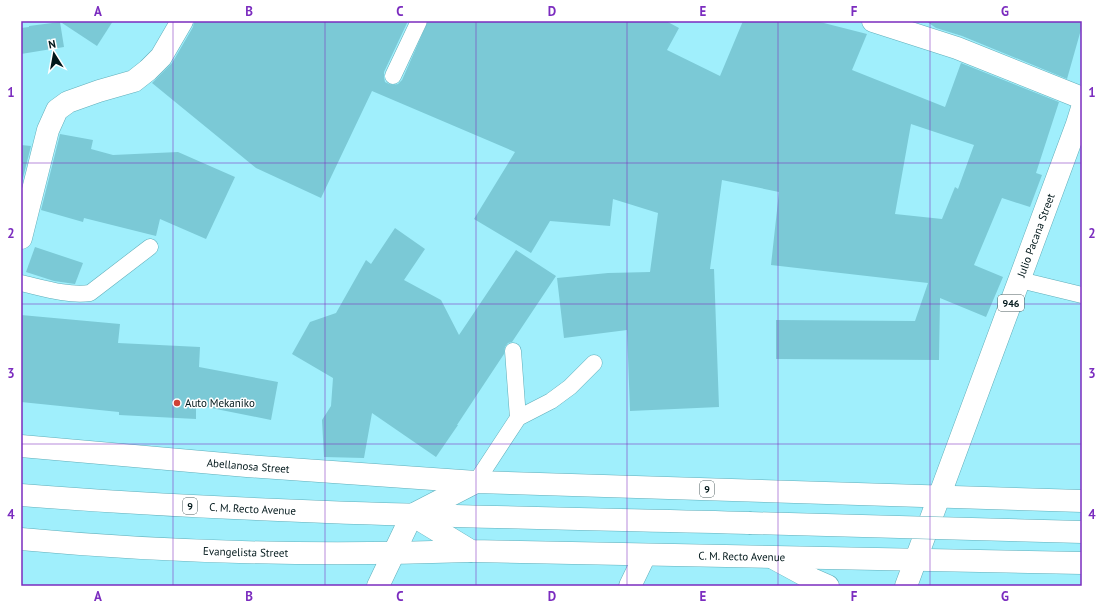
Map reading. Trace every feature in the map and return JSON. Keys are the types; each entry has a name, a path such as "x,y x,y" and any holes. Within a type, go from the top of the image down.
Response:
{"main road":[{"path":"873,21 957,48 1082,98"},
{"path":"21,238 48,130 57,110 68,102 134,81 161,57 177,23"},
{"name":"Julio Pacana Street","path":"906,586 1080,119"},
{"name":"Abellanosa Street","path":"21,446 232,464 476,482"},
{"name":"C. M. Recto Avenue","path":"412,514 476,482 1082,501"},
{"name":"C. M. Recto Avenue","path":"21,495 124,503 412,514 1082,532"},
{"path":"378,586 412,514"},
{"name":"C. M. Recto Avenue","path":"412,514 471,551 1082,563"},
{"name":"Evangelista Street","path":"21,539 118,546 248,551 394,554 471,551"},
{"path":"630,586 645,554"},
{"path":"770,557 828,586"}],"lane":[{"path":"393,76 419,21"},
{"path":"21,283 45,289 80,294 90,293 150,247"},
{"path":"1020,280 1082,295"},
{"path":"513,351 518,418"},
{"path":"476,482 518,418 551,401 570,387 594,363"}],"building":[{"path":"59,21 113,21 97,46"},
{"path":"194,21 408,21 384,72 385,82 393,85 398,84 402,80 428,21 666,21 679,28 667,50 720,76 743,21 816,21 867,34 852,70 945,107 961,63 1059,102 1036,173 1042,175 1030,207 1002,198 974,265 1003,277 986,317 940,298 939,360 776,359 776,320 915,321 928,283 771,265 779,192 722,180 710,269 714,269 719,407 630,411 627,330 564,338 557,278 608,273 650,272 658,213 613,199 610,226 550,221 531,253 474,219 515,152 372,91 321,198 256,168 152,83 172,63 193,27","holes":["911,124 974,145 958,189 955,187 942,219 895,214"]},
{"path":"926,21 1082,21 1082,26 1067,79 962,36 936,28"},
{"path":"60,22 64,47 21,54 21,28"},
{"path":"60,134 93,140 91,149 113,155 178,152 235,177 206,239 160,219 156,236 84,218 83,222 41,210"},
{"path":"21,145 31,146 21,186"},
{"path":"395,228 425,249 404,280 441,300 459,335 516,250 556,276 512,342 508,343 505,347 504,354 436,457 372,413 364,458 324,457 322,420 331,406 333,378 292,354 310,322 336,313 366,260 371,264"},
{"path":"35,247 83,263 75,284 54,281 26,272"},
{"path":"21,315 120,324 118,343 200,347 199,367 278,382 271,420 196,405 196,419 119,415 119,412 21,402"}],"place":[{"name":"Auto Mekaniko","path":"177,403"}]}
